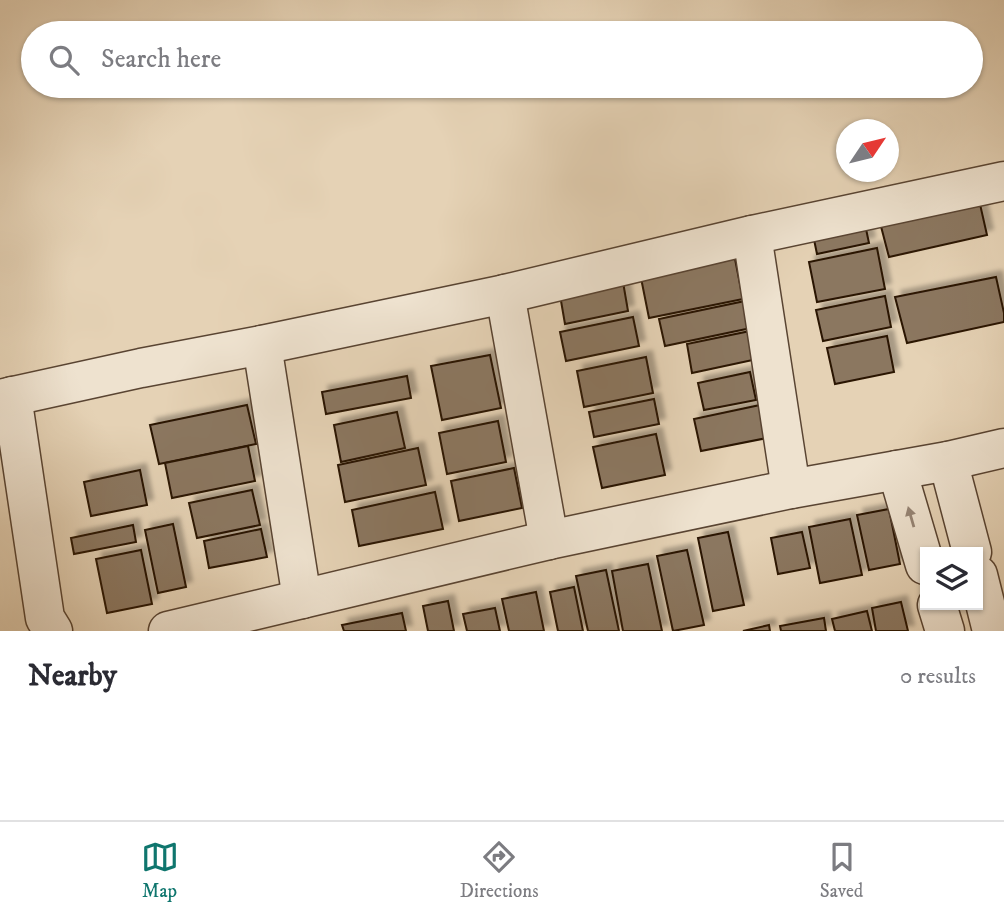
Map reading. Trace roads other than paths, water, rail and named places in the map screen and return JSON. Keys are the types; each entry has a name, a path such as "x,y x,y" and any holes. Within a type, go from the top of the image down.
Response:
{"street":[{"path":"53,631 45,618 6,397 505,294 752,235 1004,181"},
{"path":"752,235 791,489"},
{"path":"505,294 549,540"},
{"path":"262,345 302,599"},
{"path":"168,631 549,540 1004,448"},
{"path":"948,461 971,547"},
{"path":"897,470 920,548"},
{"path":"983,595 992,631"},
{"path":"939,610 945,631"}]}
